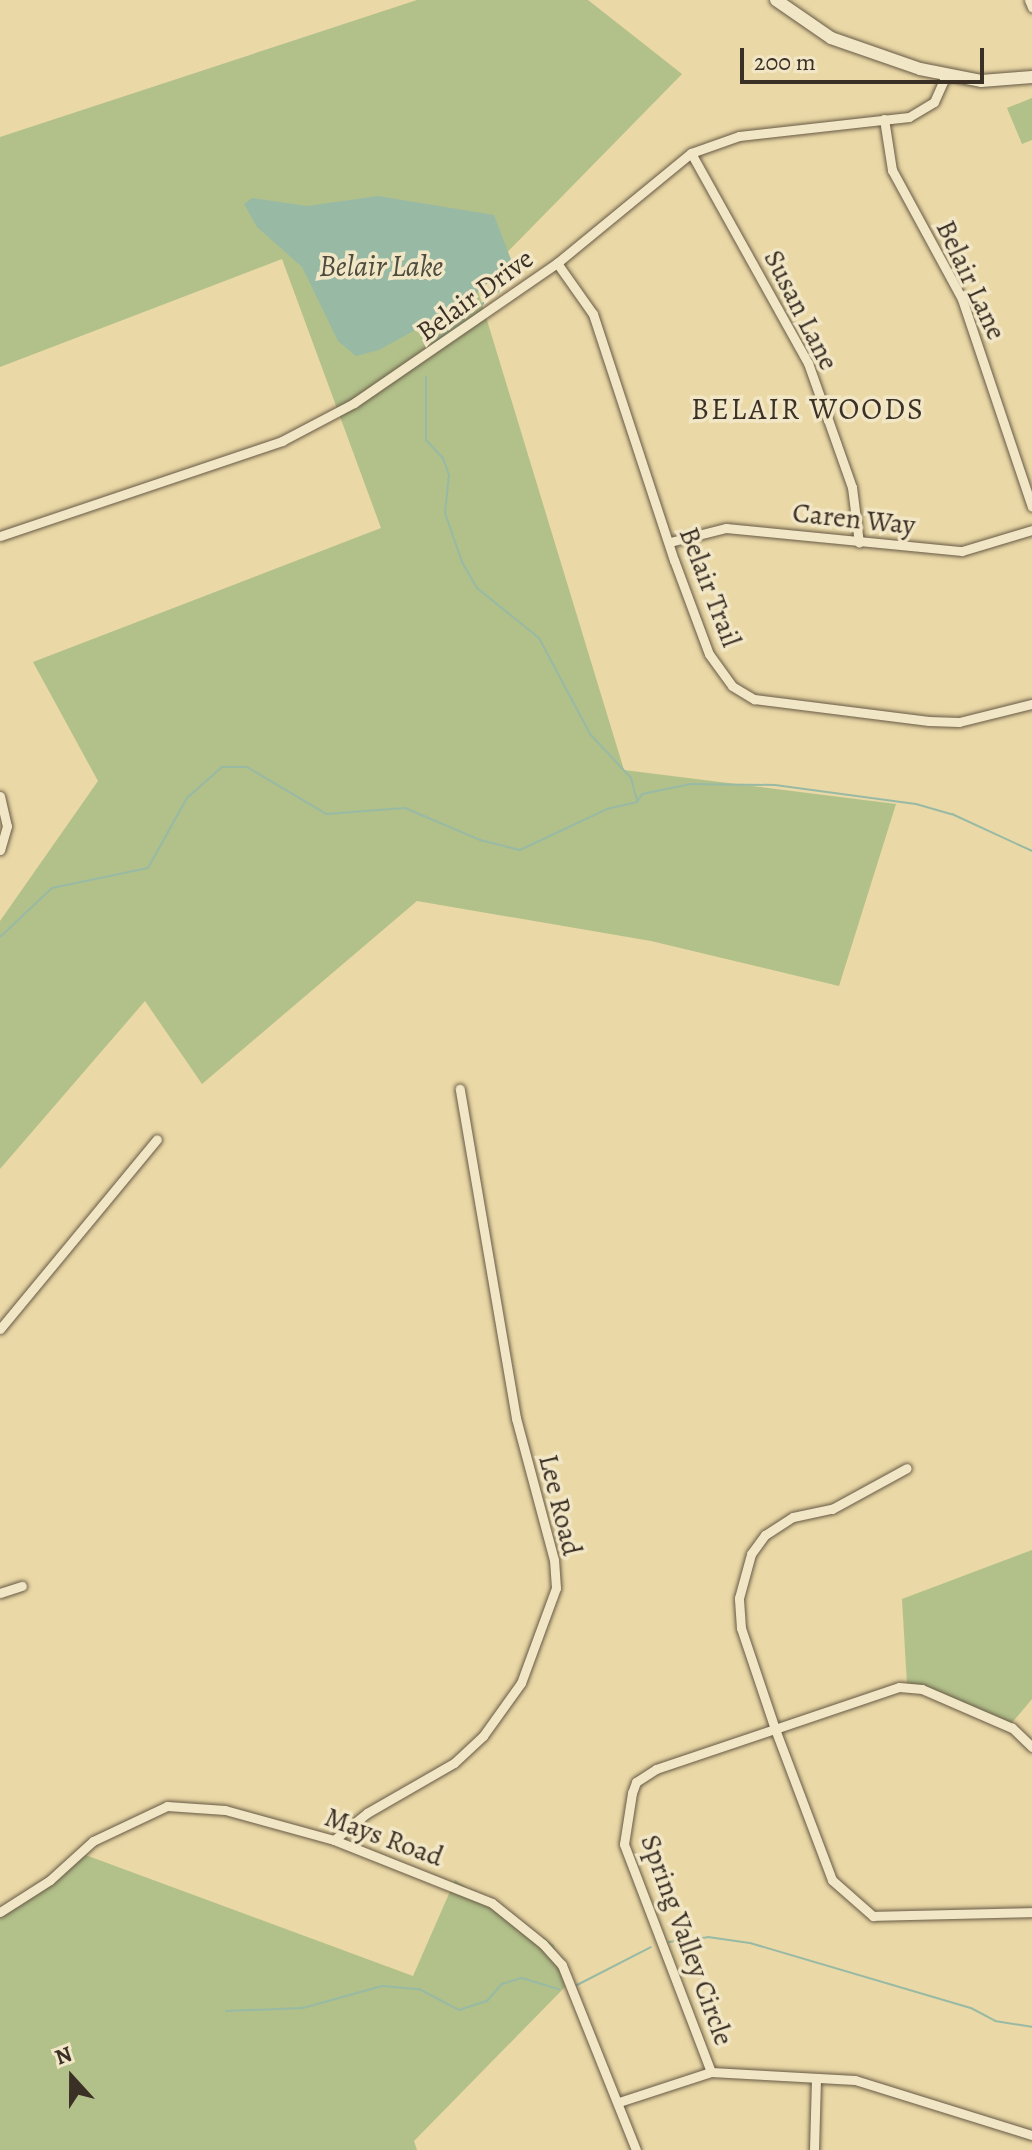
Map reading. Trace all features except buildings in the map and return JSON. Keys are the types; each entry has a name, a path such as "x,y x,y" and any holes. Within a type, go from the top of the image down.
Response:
{"street":[{"path":"776,0 849,46 946,75 995,82 1032,77"},
{"path":"1029,0 1032,7"},
{"name":"Belair Drive","path":"0,536 282,441 422,360 557,263 691,153 739,136 884,119 928,108 946,75"},
{"name":"Belair Lane","path":"884,119 892,170 962,299 1032,507"},
{"name":"Susan Lane","path":"691,153 808,363 852,487 859,543"},
{"name":"Belair Trail","path":"557,263 593,314 709,654 732,686 754,699 959,722 1032,704"},
{"name":"Caren Way","path":"670,542 726,528 962,551 1032,530"},
{"path":"0,796 7,826 0,850"},
{"name":"Lee Road","path":"334,1840 367,1813 454,1763 483,1736 521,1683 556,1588 554,1560 516,1418 460,1089"},
{"path":"0,1329 157,1139"},
{"path":"907,1468 832,1509 793,1517 765,1535 751,1554 739,1598 741,1628 832,1880 873,1916 1032,1912"},
{"path":"0,1593 22,1586"},
{"name":"Spring Valley Circle","path":"711,2072 624,1844 627,1811 636,1782 656,1769 899,1687 936,1694 1012,1728 1032,1747"},
{"name":"Mays Road","path":"0,1912 50,1880 93,1841 167,1806 225,1810 334,1840 492,1903 543,1944 562,1965 636,2150"},
{"path":"619,2102 711,2072 816,2080 885,2088 1032,2135"},
{"path":"814,2150 816,2080"}],"green space":[{"path":"417,0 588,0 682,74 476,284 624,770 896,804 839,986 651,941 417,901 202,1084 145,1001 0,1169 0,921 98,781 33,662 381,528 282,259 0,367 0,137"},
{"path":"1032,98 1032,140 1022,144 1007,108"},
{"path":"1032,1550 1032,1699 1010,1725 907,1684 902,1599"},
{"path":"80,1853 413,1976 455,1880 554,1945 565,1987 414,2141 417,2150 0,2150 0,1910"}],"water":[{"name":"Belair Lake","path":"378,196 494,215 512,262 466,302 379,350 356,356 338,341 302,267 257,227 244,204 252,198 307,206"}],"waterway":[{"path":"434,342 501,289 510,264"},
{"path":"426,377 426,440 443,458 449,475 445,513 462,562 477,588 539,638 590,734 631,778 637,800"},
{"path":"0,937 52,888 148,868 187,798 222,767 247,767 326,814 405,808 480,840 520,850 607,809 637,802 642,794 691,784 775,785 916,804 952,814 1032,851"},
{"path":"669,1942 708,1937 750,1943 971,2008 995,2021 1032,2027"},
{"path":"577,1985 651,1947"},
{"path":"226,2011 303,2008 382,1986 419,1989 459,2010 487,2001 502,1984 522,1978 559,1989"}],"district":[{"name":"BELAIR WOODS","path":"808,409"}]}
